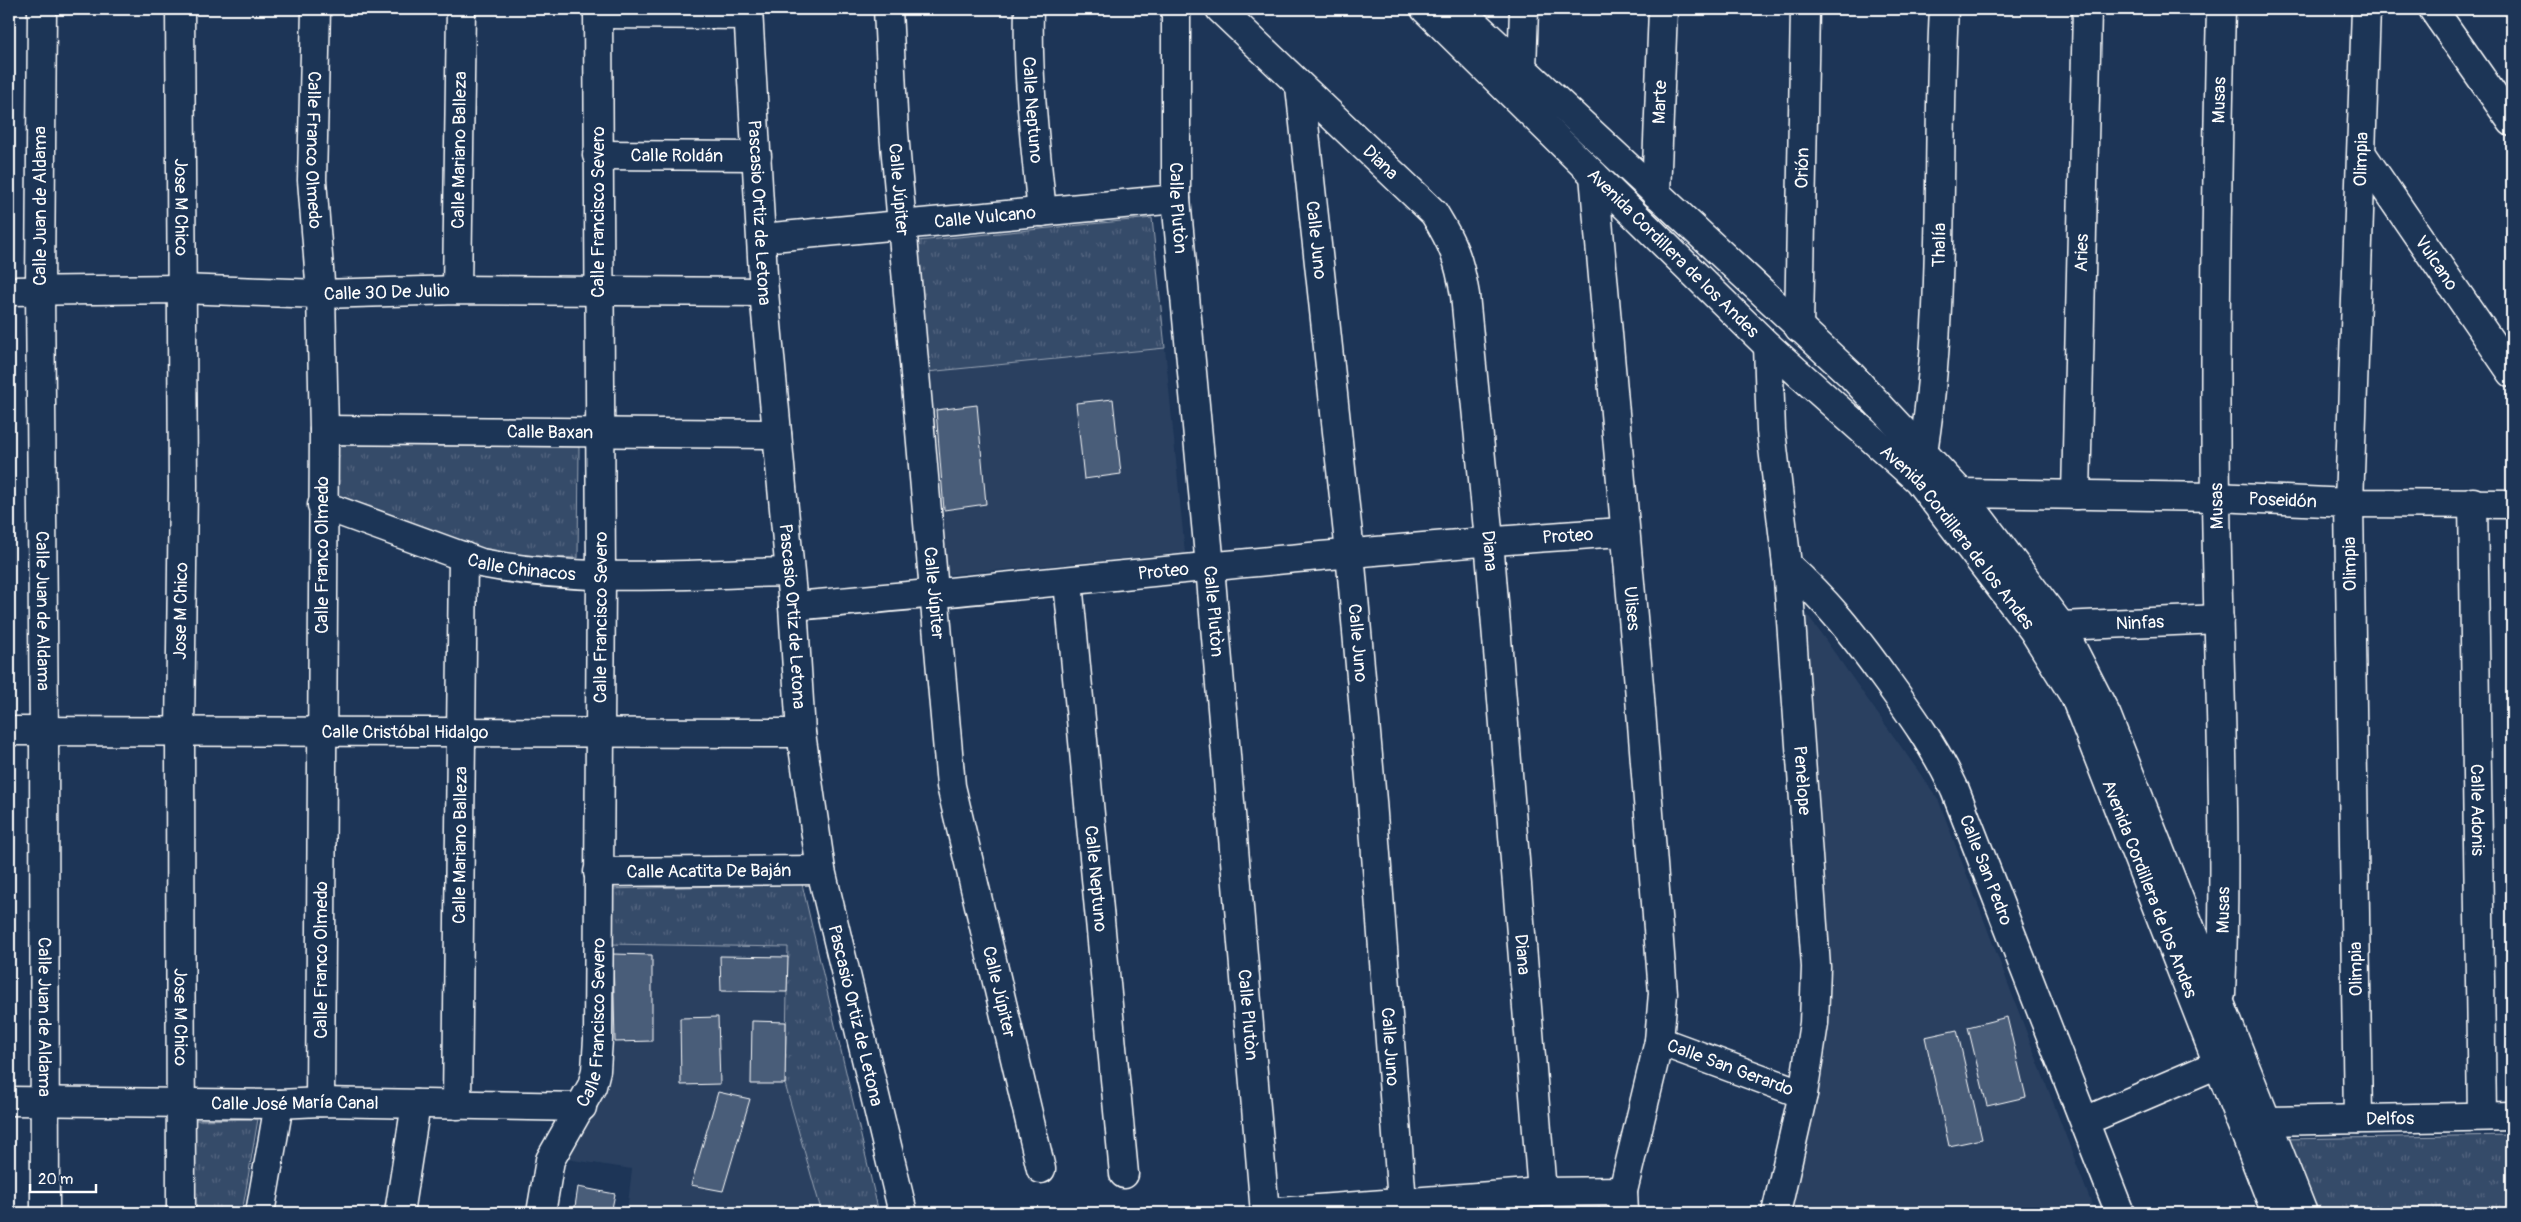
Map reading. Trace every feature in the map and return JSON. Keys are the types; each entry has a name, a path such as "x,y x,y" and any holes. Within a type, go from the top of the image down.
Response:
{"street":[{"name":"Calle Juan de Aldama","path":"42,9 40,291 44,732 45,1213"},
{"name":"Jose M Chico","path":"180,9 183,495 180,733 181,1213"},
{"name":"Calle Franco Olmedo","path":"316,9 312,180 321,294 324,430 322,505 320,1102"},
{"name":"Calle Mariano Balleza","path":"457,290 461,9"},
{"name":"Calle Júpiter","path":"888,9 894,133 904,226 933,594 951,786 1041,1169"},
{"name":"Calle Neptuno","path":"1029,9 1028,52 1031,107 1042,212"},
{"name":"Calle Plutòn","path":"1176,9 1176,199 1210,567 1265,1213"},
{"name":"Diana","path":"1220,9 1434,213 1451,240 1460,260 1466,295 1489,540 1542,1192"},
{"name":"Avenida Cordillera de los Andes","path":"1425,9 1768,346 1926,489 2033,630 2075,697 2276,1213"},
{"name":"Avenida Cordillera de los Andes","path":"1459,9 1522,70 1851,375 1961,493 2061,626 2106,714 2303,1213"},
{"path":"1522,70 1524,9"},
{"name":"Marte","path":"1656,194 1663,9"},
{"name":"Orión","path":"1799,328 1804,9"},
{"name":"Thalía","path":"1926,489 1923,451 1935,337 1942,162 1941,68 1944,9"},
{"name":"Aries","path":"2076,495 2087,9"},
{"name":"Musas","path":"2220,1002 2225,812 2216,497 2218,126 2221,9"},
{"name":"Olimpia","path":"2358,1119 2350,502 2366,9"},
{"path":"2433,9 2512,122"},
{"path":"598,11 748,12"},
{"name":"Calle Francisco Severo","path":"540,1213 550,1160 561,1138 582,1107 592,1086 596,1070 598,1039 601,577 597,155 598,11"},
{"name":"Pascasio Ortiz de Letona","path":"748,12 764,292 793,606 802,733 821,870 903,1213"},
{"name":"Calle Juno","path":"1300,86 1350,553 1372,801 1402,1202"},
{"name":"Vulcano","path":"2362,154 2512,373"},
{"name":"Calle Roldán","path":"597,155 757,156"},
{"name":"Ulises","path":"1594,175 1663,993 1659,1041 1624,1202"},
{"name":"Calle Vulcano","path":"762,238 1176,199"},
{"name":"Calle 30 De Julio","path":"9,291 181,289 321,294 457,290 764,292"},
{"name":"Penèlope","path":"1768,346 1771,431 1787,565 1816,967 1814,1024 1802,1094 1776,1213"},
{"name":"Calle Baxan","path":"324,430 600,434 777,434"},
{"name":"Poseidón","path":"1926,489 1961,493 2512,504"},
{"name":"Calle Adonis","path":"2473,502 2482,1116"},
{"name":"Calle Chinacos","path":"322,505 481,563 509,568 601,577 789,572"},
{"name":"Proteo","path":"793,606 1068,582 1489,540 1624,532"},
{"name":"Calle Mariano Balleza","path":"457,1105 463,556"},
{"name":"Calle San Pedro","path":"1787,565 1842,618 1922,729 1940,758 1955,790 2120,1213"},
{"name":"Calle Neptuno","path":"1068,582 1124,1174"},
{"name":"Ninfas","path":"2061,626 2218,619"},
{"name":"Calle Cristóbal Hidalgo","path":"9,731 180,733 802,733"},
{"name":"Calle Acatita De Baján","path":"598,872 821,870"},
{"name":"Calle San Gerardo","path":"1659,1041 1802,1094"},
{"path":"2085,1121 2218,1064"},
{"name":"Calle José María Canal","path":"9,1101 280,1104 320,1102 582,1107"},
{"path":"260,1213 280,1104"},
{"path":"399,1213 416,1104"},
{"name":"Delfos","path":"2268,1121 2512,1116"},
{"path":"1265,1213 1542,1192 1624,1202"}],"shaded area":[{"path":"1165,348 1185,553 944,575 927,372"},
{"path":"9,424 13,424 13,707 9,707"},
{"path":"1800,604 1938,799 2095,1213 1785,1213 1823,954"},
{"path":"606,944 788,947 785,1084 822,1213 627,1213 632,1169 560,1158 606,1085"}],"green space":[{"path":"1152,218 1165,348 927,372 917,241"},
{"path":"328,445 579,447 578,558 491,555 330,494"},
{"path":"802,884 879,1213 822,1213 785,1084 788,947 606,944 607,889"},
{"path":"258,1119 242,1213 190,1213 191,1120"},
{"path":"2512,1135 2512,1213 2306,1213 2284,1139"},
{"path":"1599,1205 1599,1213 1492,1213"}],"building":[{"path":"9,388 13,388 13,408 9,409"},
{"path":"1113,399 1121,474 1084,479 1076,403"},
{"path":"977,405 986,504 944,510 936,410"},
{"path":"613,954 652,955 652,1041 615,1042"},
{"path":"720,956 788,957 787,992 721,991"},
{"path":"718,1017 720,1084 681,1085 680,1018"},
{"path":"2007,1017 2026,1097 1987,1106 1968,1027"},
{"path":"752,1021 786,1022 785,1084 751,1084"},
{"path":"1957,1030 1982,1139 1949,1146 1925,1037"},
{"path":"718,1092 750,1099 723,1191 691,1185"},
{"path":"578,1187 615,1194 611,1213 574,1213"}]}
